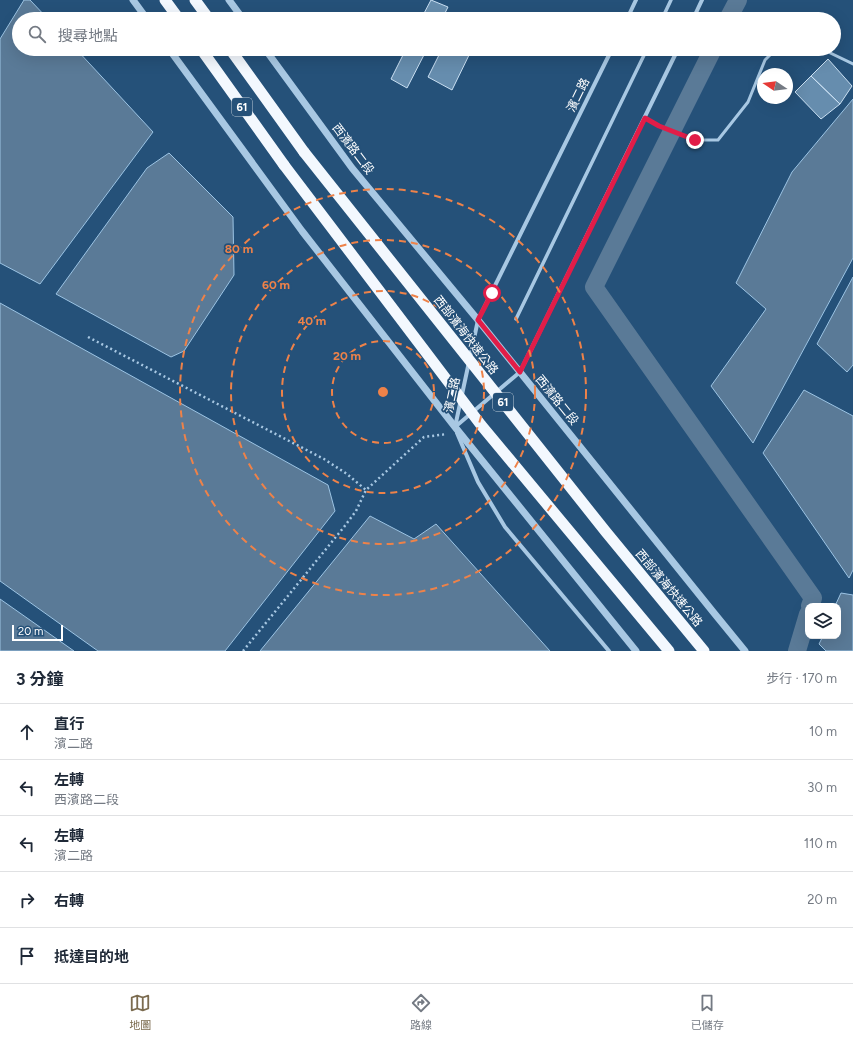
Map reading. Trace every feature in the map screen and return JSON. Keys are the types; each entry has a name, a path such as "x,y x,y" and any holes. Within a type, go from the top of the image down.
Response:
{"highway":[{"path":"165,0 174,12"},
{"path":"195,0 204,12"},
{"name":"61","path":"206,56 284,165 481,426 668,651"},
{"name":"西部濱海快速公路","path":"235,56 304,152 606,532 704,651"}],"street":[{"path":"133,0 142,12"},
{"path":"229,0 238,12"},
{"path":"630,12 636,0"},
{"path":"665,12 671,0"},
{"path":"696,12 702,0"},
{"path":"174,56 302,231 455,428 636,651"},
{"name":"西濱路二段","path":"270,56 352,168 478,320 745,651"},
{"name":"濱二路","path":"455,428 478,320 609,56"},
{"path":"516,319 644,56"},
{"name":"濱二路","path":"455,428 520,372 675,56"},
{"path":"455,428 478,482 505,527 609,651"}],"lane":[{"path":"645,118 659,126 695,140 718,140 748,102 765,60 769,56"},
{"path":"836,56 853,64"}],"path":[{"path":"88,337 324,459 347,474 366,490"},
{"path":"243,651 344,528 356,511 366,490 424,437 447,434 455,428"}],"water":[{"path":"24,0 30,0 41,12 17,12"},
{"path":"12,20 12,56 82,56 153,132 40,284 0,263 0,39"},
{"path":"853,99 853,258 753,443 711,386 766,309 736,283 792,172"},
{"path":"169,153 233,217 234,275 184,351 171,357 56,294 147,168"},
{"path":"853,277 853,365 847,372 817,344"},
{"path":"0,303 328,485 335,511 225,651 98,651 0,581"},
{"path":"804,390 853,416 853,570 849,578 763,453"},
{"path":"370,516 414,539 436,524 550,651 260,651"},
{"path":"841,593 853,595 853,651 826,651 819,644 822,639 841,639 841,603 836,603"},
{"path":"0,599 74,651 0,651"}],"building":[{"path":"431,0 448,7 446,12 425,12"},
{"path":"402,56 423,56 407,88 391,79"},
{"path":"438,56 469,56 452,90 428,77"},
{"path":"828,59 852,86 840,104 811,76"},
{"path":"811,76 840,104 821,119 795,92"}],"waterway":[{"path":"732,12 738,0"},
{"path":"710,56 594,287 813,598 811,603"},
{"path":"797,651 805,624"}],"route":[{"path":"492,293 478,320 520,372 645,118 659,126 695,140"}]}
